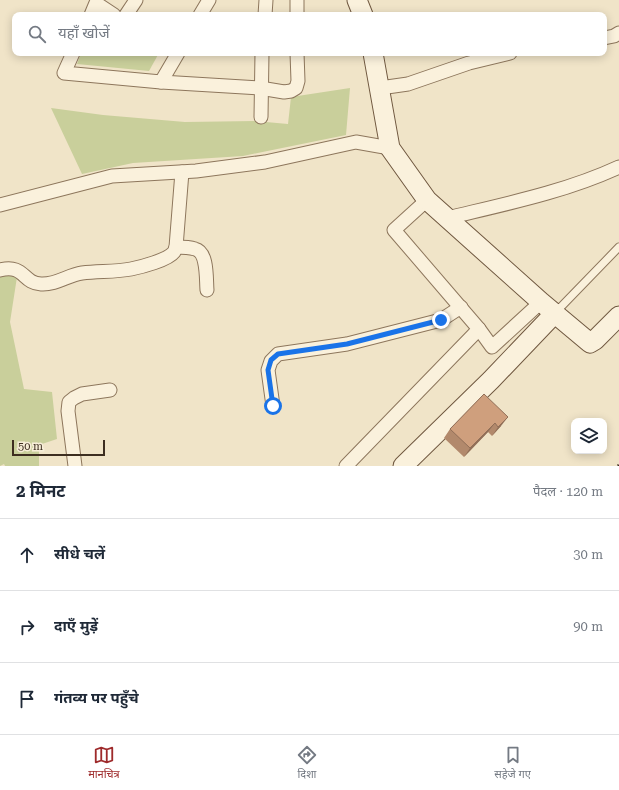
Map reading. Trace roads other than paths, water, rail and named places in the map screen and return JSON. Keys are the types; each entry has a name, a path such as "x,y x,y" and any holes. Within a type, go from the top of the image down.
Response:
{"street":[{"path":"128,12 136,0"},
{"path":"202,12 209,0"},
{"path":"265,12 266,0"},
{"path":"297,0 297,12"},
{"path":"357,0 362,12"},
{"path":"92,12 96,3 110,12"},
{"path":"607,37 619,33"},
{"path":"72,56 64,73 161,82 260,88 284,92 291,91 296,88 298,81 298,56"},
{"path":"161,82 174,56"},
{"path":"261,117 260,88 262,56"},
{"path":"374,56 390,148 427,200 590,343 595,340 619,316"},
{"path":"380,88 408,84 469,63 498,56"},
{"path":"0,205 112,176 182,172 265,162 356,142 390,148"},
{"path":"447,218 544,194 601,176 619,167"},
{"path":"0,270 14,268 38,284 51,283 81,273 132,269 167,258 175,252 176,247 182,172"},
{"path":"427,200 394,230 461,307 492,347 548,307"},
{"path":"176,247 196,249 201,252 205,260 207,290"},
{"path":"273,406 268,370 271,360 278,354 347,344 441,320 461,307"},
{"path":"403,466 491,380 548,307"},
{"path":"346,466 479,329"},
{"path":"75,466 68,411 69,402 82,394 110,390"}],"lane":[{"path":"548,307 619,247"}]}
